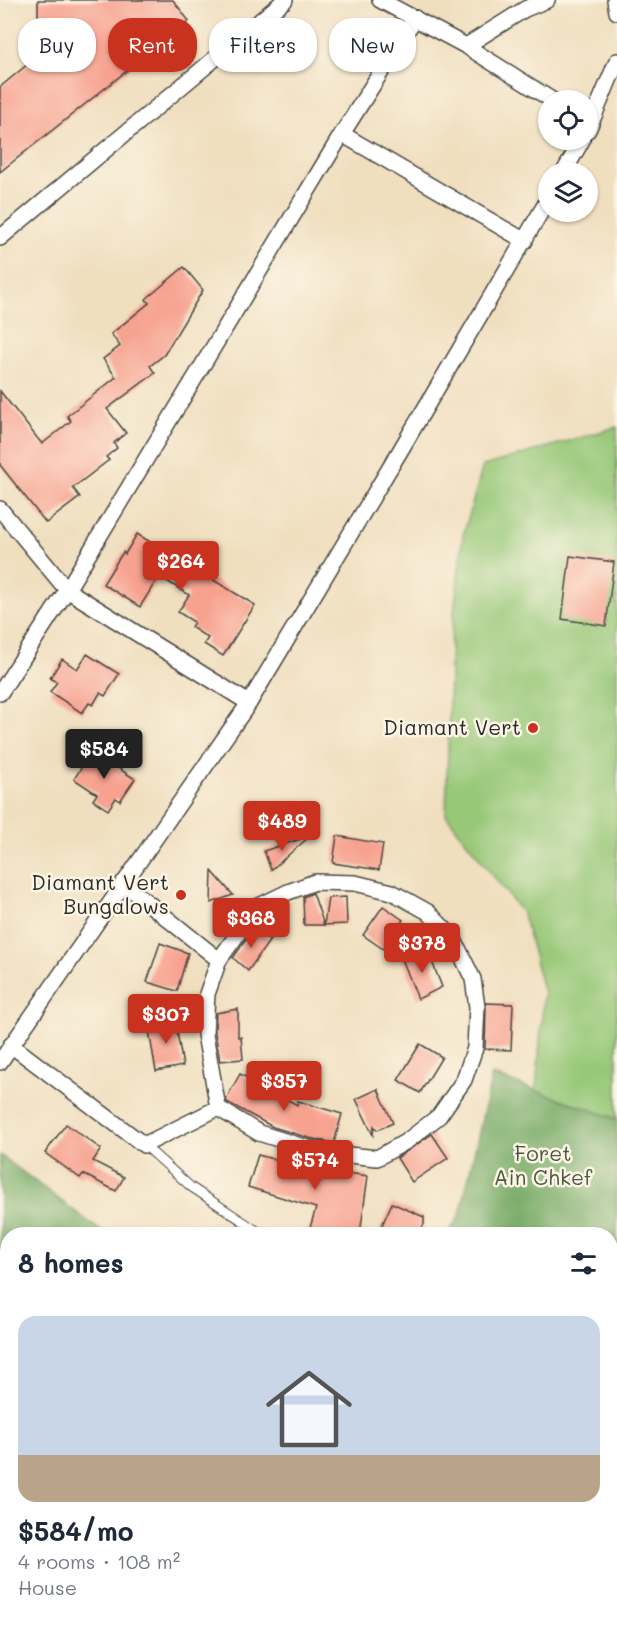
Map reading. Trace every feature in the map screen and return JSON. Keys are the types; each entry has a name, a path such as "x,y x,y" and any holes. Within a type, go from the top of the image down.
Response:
{"street":[{"path":"0,237 285,0"},
{"path":"380,0 415,18"},
{"path":"466,46 525,9 547,0"},
{"path":"615,0 617,12"},
{"path":"416,19 466,46 538,91"},
{"path":"598,105 617,61"},
{"path":"0,693 67,590 381,72"},
{"path":"342,134 525,241"},
{"path":"0,1062 249,703 538,218"},
{"path":"0,509 67,590 249,703"},
{"path":"315,882 355,883 392,892 429,912 453,938 473,979 477,1008 475,1048 464,1080 439,1116 407,1142 377,1158 307,1148 259,1133 218,1108 205,1034 207,994 219,960 257,907 315,882"},
{"path":"123,883 219,960"},
{"path":"12,1045 144,1145 218,1108"}],"lane":[{"path":"144,1145 191,1187 251,1227"}],"green space":[{"name":"Diamant Vert","path":"617,427 617,1119 536,1091 544,993 523,914 446,815 451,640 463,536 483,466"},
{"name":"Foret Ain Chkef","path":"492,1075 617,1119 617,1227 452,1227 460,1215"},
{"name":"Foret Ain Chkef","path":"0,1155 96,1227 0,1227"}],"building":[{"path":"38,0 173,0 187,18 108,18 108,72 125,72 0,172 0,87 18,72 96,72 96,18 38,17"},
{"path":"184,267 203,290 164,355 150,366 155,373 107,409 126,433 114,443 117,448 106,457 109,460 73,488 80,497 46,523 0,465 0,391 42,444 71,421 67,416 116,377 103,359 120,346 111,334 149,303 146,299"},
{"path":"137,534 255,605 223,656 204,644 208,638 191,627 194,622 178,612 189,595 159,576 140,607 103,584"},
{"path":"570,556 614,562 606,626 562,619"},
{"path":"87,654 119,674 105,696 100,693 93,705 89,703 82,713 50,692 57,682 50,678 62,659 77,669"},
{"path":"92,751 135,779 120,801 116,798 108,810 93,800 97,794 74,779"},
{"path":"337,836 383,844 379,870 333,863"},
{"path":"309,837 271,870 264,851"},
{"path":"212,871 233,895 211,903"},
{"path":"313,893 324,925 304,925 303,897"},
{"path":"346,897 347,924 324,925 328,898"},
{"path":"383,906 403,920 383,949 363,935"},
{"path":"254,928 270,940 248,971 233,958"},
{"path":"160,943 188,953 177,991 147,982"},
{"path":"427,949 442,987 418,999 402,959"},
{"path":"486,1003 513,1004 511,1050 485,1049"},
{"path":"238,1009 238,1037 241,1037 243,1059 220,1061 215,1033 216,1013"},
{"path":"175,1020 183,1066 156,1071 148,1025"},
{"path":"420,1044 442,1057 420,1093 398,1080"},
{"path":"240,1074 297,1105 298,1101 342,1114 334,1143 273,1127 227,1102 226,1099"},
{"path":"378,1089 393,1123 377,1130 374,1126 373,1135 356,1099"},
{"path":"66,1124 101,1149 93,1161 124,1177 116,1191 83,1174 80,1178 45,1153"},
{"path":"432,1134 448,1158 412,1182 397,1158"},
{"path":"283,1151 328,1161 325,1170 368,1176 361,1227 310,1227 316,1208 248,1187 258,1155 280,1161"},
{"path":"392,1203 424,1217 422,1227 381,1227"}],"place":[{"name":"Diamant Vert","path":"533,728"},
{"name":"Diamant Vert Bungalows","path":"181,895"}]}
